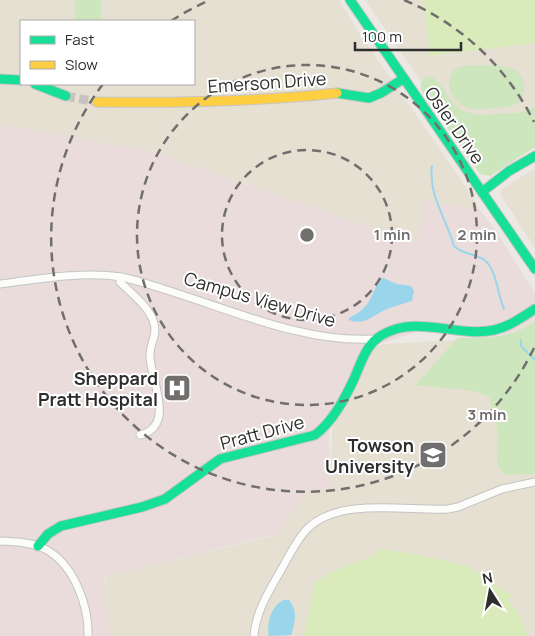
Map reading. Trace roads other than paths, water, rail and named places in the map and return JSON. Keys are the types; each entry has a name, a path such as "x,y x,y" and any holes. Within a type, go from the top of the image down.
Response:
{"street":[{"name":"Osler Drive","path":"350,0 535,269"},
{"path":"0,78 20,80"},
{"name":"Emerson Drive","path":"97,102 185,103 291,98 339,93 369,98 403,79"},
{"path":"38,85 66,96"},
{"path":"482,192 509,171 535,156"},
{"name":"Campus View Drive","path":"0,284 80,276 120,277 143,282 267,322 312,334 347,339 374,339 391,330 407,326 438,327 479,332 491,331 512,324 535,310"},
{"path":"120,277 120,282 151,316 156,332 150,354 158,397 159,415 153,428 140,435"},
{"name":"Pratt Drive","path":"38,546 48,534 61,526 142,507 165,499 220,459 316,435 321,432 335,414 368,347 374,339"},
{"path":"254,636 255,624 266,595 300,538 308,528 326,516 346,509 448,509 458,507 502,489 535,482"},
{"path":"0,541 38,546 57,558 74,580 85,610 88,636"}],"water":[{"path":"383,278 397,284 411,286 414,291 412,301 380,312 368,320 354,322 349,320 349,318 366,306"},
{"path":"284,600 289,600 295,613 291,635 269,636 268,626 273,610"}],"waterway":[{"path":"432,166 435,197 454,246 460,251 479,257 488,263 494,275 504,309"},
{"path":"521,340 521,346 535,360"}],"tunnel":[{"path":"66,96 97,102"}],"place":[{"name":"Sheppard Pratt Hospital","path":"177,388"},
{"name":"Towson University","path":"433,455"}]}
